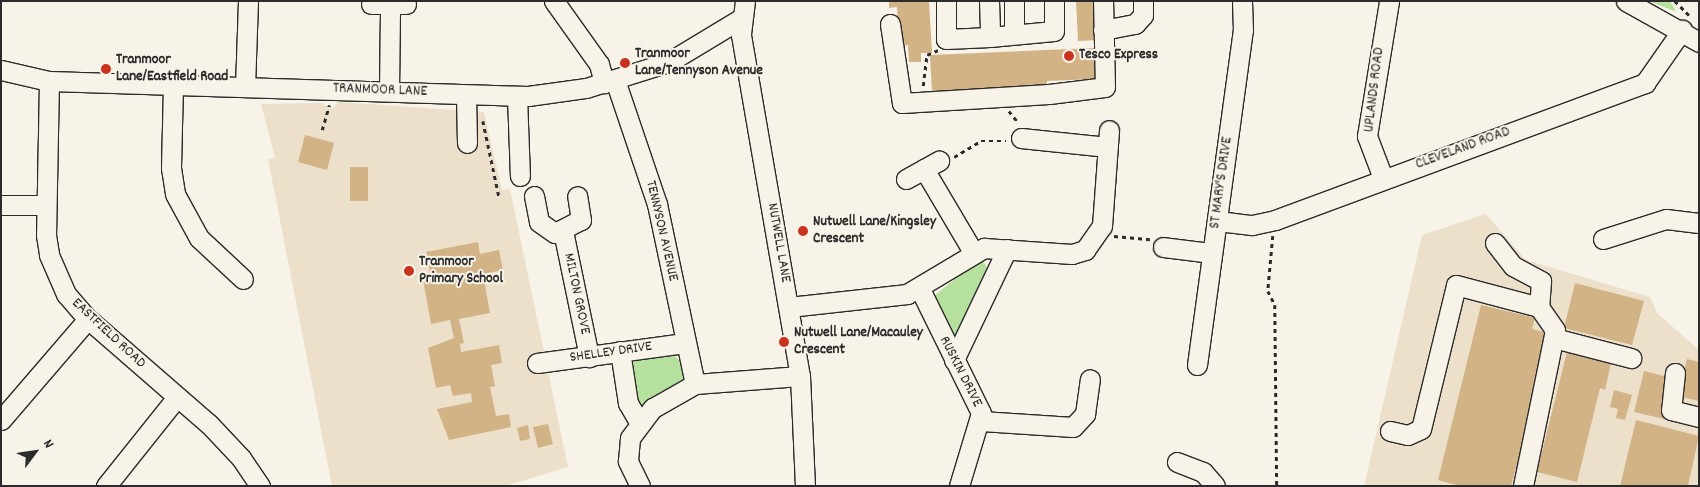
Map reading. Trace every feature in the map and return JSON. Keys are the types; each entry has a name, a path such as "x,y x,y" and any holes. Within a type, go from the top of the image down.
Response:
{"street":[{"path":"245,87 248,1"},
{"name":"TENNYSON AVENUE","path":"554,1 610,82 657,204 695,384"},
{"path":"946,1 946,39 1054,31 1054,1"},
{"path":"984,37 989,1"},
{"path":"1014,1 1014,33"},
{"path":"890,24 902,103 1105,87 1103,1"},
{"path":"1104,30 1135,24 1143,15 1143,1"},
{"name":"ST MARY'S DRIVE","path":"1197,365 1211,252 1218,220 1243,30 1242,1"},
{"name":"UPLANDS ROAD","path":"1383,178 1367,136 1389,1"},
{"path":"1626,1 1688,26 1699,42"},
{"path":"371,4 398,4 389,91"},
{"name":"TRANMOOR LANE","path":"1,70 49,81 472,95 517,96 558,94 610,82 691,51 745,6"},
{"name":"NUTWELL LANE","path":"745,6 741,35 790,307 800,376 804,486"},
{"name":"CLEVELAND ROAD","path":"1218,220 1252,225 1275,220 1383,178 1646,83 1688,26"},
{"name":"EASTFIELD ROAD","path":"49,81 46,205 51,262 66,294 88,319 225,440 260,486"},
{"path":"173,85 171,168 175,194 199,238 243,279"},
{"path":"467,143 472,95"},
{"path":"517,96 520,176"},
{"path":"790,307 920,289 973,252 1007,249 1072,254 1085,250 1100,234 1103,141 1021,138"},
{"path":"906,179 931,165 973,252"},
{"path":"534,196 544,228 563,231 581,220 577,196"},
{"path":"1,205 46,205"},
{"path":"1603,239 1666,219 1699,223"},
{"name":"MILTON GROVE","path":"563,231 589,357"},
{"path":"1495,243 1513,266 1541,281 1539,307"},
{"path":"1163,247 1211,252"},
{"path":"954,360 1007,249"},
{"path":"1390,431 1408,435 1421,429 1456,284 1539,307 1550,318 1554,338 1523,486"},
{"name":"RUSKIN DRIVE","path":"920,289 981,421 966,454 959,486"},
{"path":"4,411 88,319"},
{"path":"1554,338 1631,358"},
{"name":"SHELLEY DRIVE","path":"537,363 685,343"},
{"path":"620,351 628,403 639,422"},
{"path":"1675,373 1671,410 1699,417"},
{"path":"640,486 628,461 630,438 639,422 653,408 695,384 800,376"},
{"path":"981,421 1073,427 1085,414 1083,386"},
{"path":"106,486 177,397"},
{"path":"1177,462 1203,472 1214,486"}],"path":[{"path":"1675,1 1688,26"},
{"path":"921,102 927,55 936,54 946,39"},
{"path":"322,130 334,90"},
{"path":"472,95 499,196"},
{"path":"931,165 947,162 981,141 1021,138 1017,120 1008,110 1008,95"},
{"path":"1275,220 1268,291 1275,305 1276,486"},
{"path":"1100,234 1153,240 1163,247"}],"shaded area":[{"name":"Tranmoor Primary School","path":"339,102 484,112 502,190 510,189 568,467 505,486 332,486 268,159 275,158 261,104 322,103 331,109"},
{"path":"1486,214 1526,260 1650,297 1657,313 1699,350 1699,486 1364,486 1422,235"}],"green space":[{"path":"1650,1 1670,1 1676,12 1657,4"},
{"path":"981,258 988,269 959,337 951,338 934,296"},
{"path":"671,353 685,365 685,379 643,408 638,405 633,360"}],"building":[{"path":"889,1 929,1 932,53 921,53 921,62 909,62 908,45 899,46 897,7 889,8"},
{"path":"1076,1 1097,1 1099,40 1078,41"},
{"path":"1094,48 1095,79 1047,81 1047,88 932,93 930,55"},
{"path":"305,135 334,143 327,170 298,162"},
{"path":"350,167 368,167 368,201 350,201"},
{"path":"478,242 480,254 499,250 503,270 483,274 490,313 459,319 464,343 460,344 461,352 499,345 502,363 491,365 495,386 490,387 496,416 509,414 511,427 449,440 437,409 472,402 471,393 453,396 450,385 436,388 428,348 454,338 450,320 431,324 422,274 430,273 426,252"},
{"path":"1575,283 1644,301 1632,345 1564,328"},
{"path":"1481,305 1535,318 1532,329 1552,334 1520,469 1516,468 1511,486 1460,486 1438,480"},
{"path":"1567,352 1611,363 1605,390 1600,388 1577,482 1537,472"},
{"path":"1687,359 1699,362 1699,401 1678,396"},
{"path":"1644,371 1668,377 1661,407 1667,408 1664,419 1634,412"},
{"path":"1614,390 1632,395 1625,420 1616,418 1618,409 1610,407"},
{"path":"1636,420 1699,436 1688,486 1620,486"},
{"path":"548,424 553,444 538,448 533,427"},
{"path":"528,425 530,439 520,441 517,428"}],"place":[{"name":"Tesco Express","path":"1069,56"},
{"name":"Tranmoor Lane/Tennyson Avenue","path":"625,63"},
{"name":"Tranmoor Lane/Eastfield Road","path":"106,69"},
{"name":"Nutwell Lane/Kingsley Crescent","path":"803,231"},
{"name":"Tranmoor Primary School","path":"409,271"},
{"name":"Nutwell Lane/Macauley Crescent","path":"784,342"}]}
